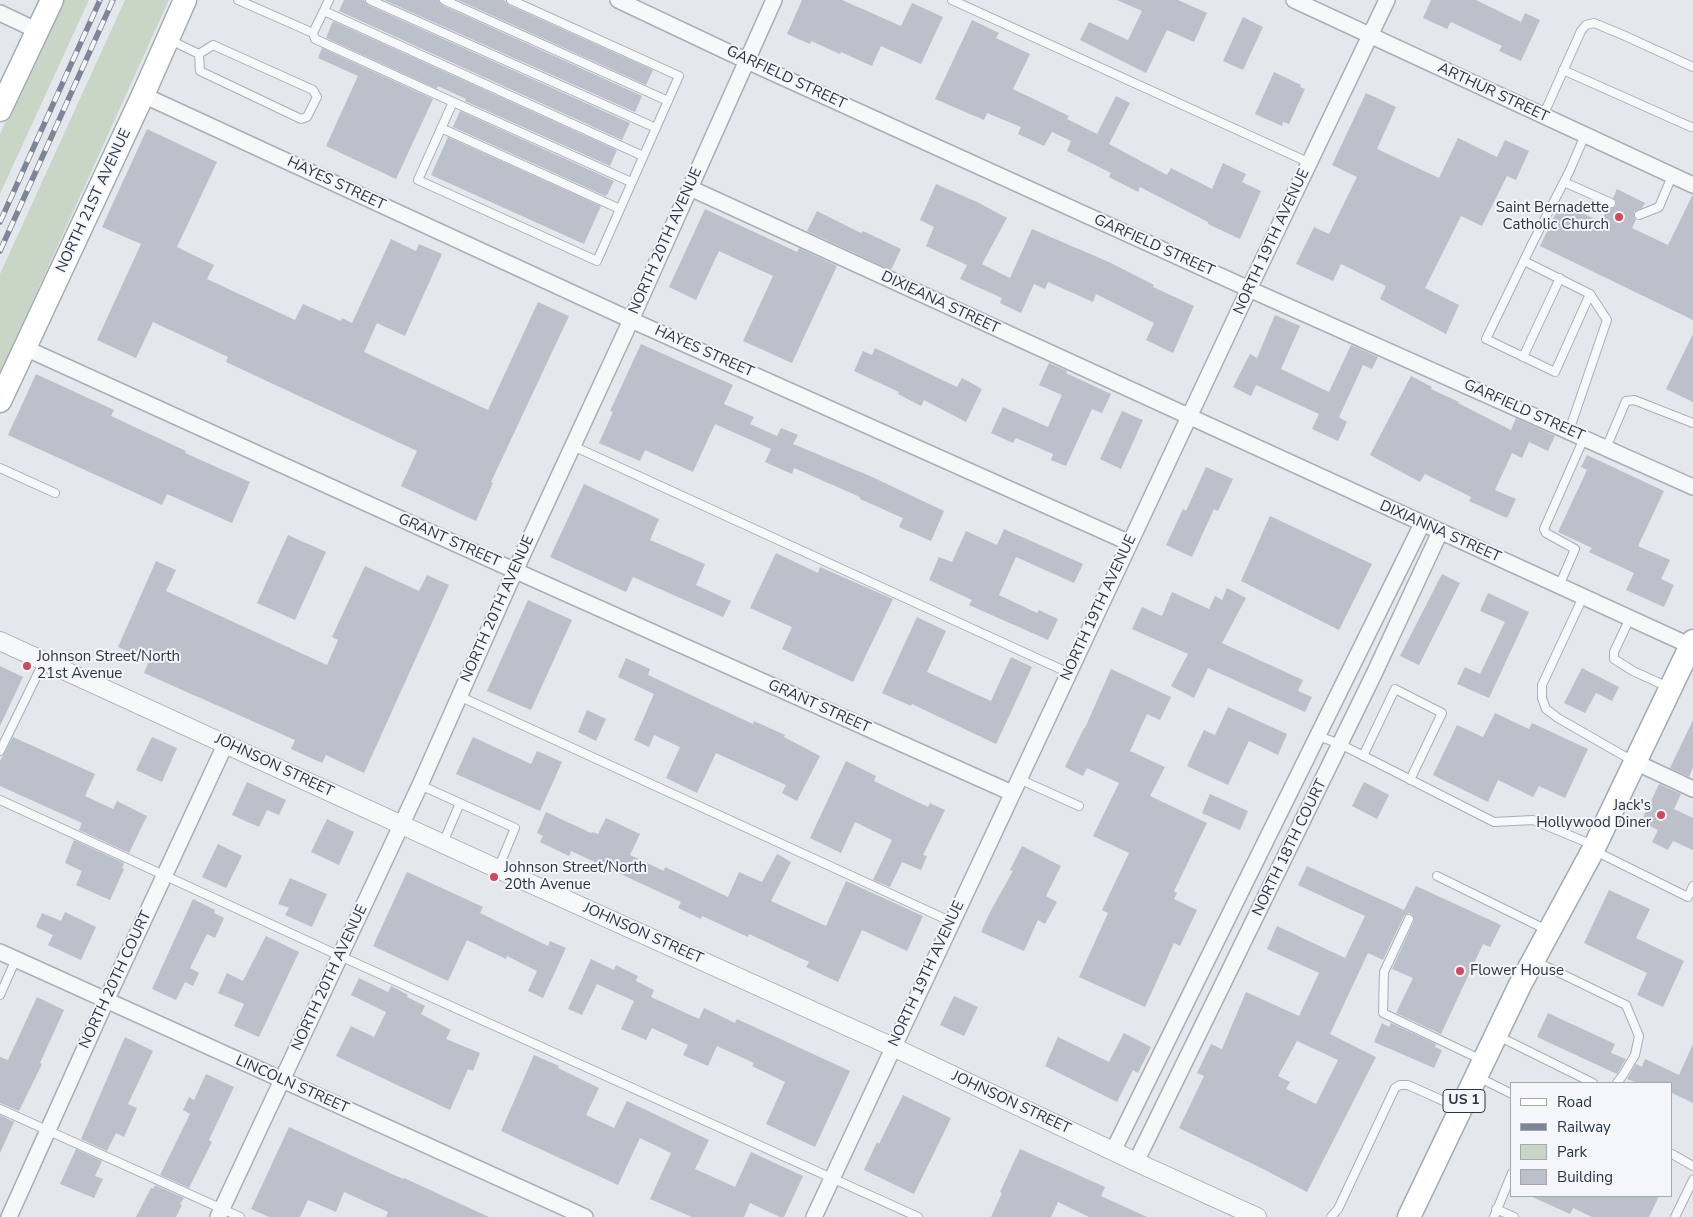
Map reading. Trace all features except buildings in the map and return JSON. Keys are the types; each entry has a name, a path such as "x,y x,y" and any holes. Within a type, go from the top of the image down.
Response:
{"main road":[{"path":"0,110 52,0"},
{"name":"NORTH 21ST AVENUE","path":"0,401 144,95 186,0"},
{"name":"US 1","path":"1409,1217 1533,960 1594,848 1692,643"}],"street":[{"name":"GARFIELD STREET","path":"618,0 747,61 1249,289 1693,487"},
{"name":"NORTH 20TH AVENUE","path":"220,1213 402,825 774,0"},
{"name":"ARTHUR STREET","path":"1294,0 1693,185"},
{"name":"NORTH 19TH AVENUE","path":"814,1217 1249,289 1388,0"},
{"path":"0,13 38,31"},
{"name":"HAYES STREET","path":"144,95 631,320 1130,543"},
{"name":"DIXIEANA STREET","path":"690,188 1189,417"},
{"name":"GRANT STREET","path":"25,348 515,571 1012,793"},
{"name":"DIXIANNA STREET","path":"1189,417 1583,597 1692,643"},
{"name":"NORTH 18TH COURT","path":"1113,1151 1422,524"},
{"name":"NORTH 18TH COURT","path":"1136,1162 1340,744 1440,532"},
{"name":"JOHNSON STREET","path":"0,641 893,1047 1252,1216"},
{"name":"NORTH 20TH COURT","path":"9,1217 106,1001 226,743"},
{"path":"1635,762 1693,789"},
{"name":"LINCOLN STREET","path":"0,952 585,1217"}],"lane":[{"path":"238,0 313,33 315,38 453,102 632,182"},
{"path":"313,33 329,0"},
{"path":"370,0 656,128"},
{"path":"444,0 668,101"},
{"path":"453,102 418,180 597,260 679,76 511,0"},
{"path":"952,0 1310,163"},
{"path":"324,11 644,156"},
{"path":"1543,116 1581,30 1586,25 1594,23 1693,67"},
{"path":"168,39 199,54"},
{"path":"213,45 312,90 317,96 307,117 301,118 200,71 199,54 213,45"},
{"path":"1563,70 1691,127"},
{"path":"441,128 620,209"},
{"path":"1585,135 1564,182 1486,339 1554,372 1590,294"},
{"path":"1639,215 1659,207 1672,176"},
{"path":"1564,182 1610,204"},
{"path":"1524,261 1590,294 1607,320 1568,431"},
{"path":"1523,357 1560,278"},
{"path":"1606,448 1626,401 1634,400 1693,423"},
{"path":"1559,586 1574,549 1546,533 1544,529 1584,438"},
{"path":"573,446 1069,673"},
{"path":"0,468 55,493"},
{"path":"1583,597 1542,685 1542,698 1546,709 1635,762"},
{"path":"1630,618 1614,652 1614,659 1633,672 1670,688"},
{"path":"0,751 44,661"},
{"path":"1363,756 1395,689 1442,713 1410,780"},
{"path":"459,696 952,922"},
{"path":"1318,736 1340,744 1494,822 1532,820 1594,848 1688,897 1693,886"},
{"path":"1019,779 1079,806"},
{"path":"420,785 516,828 498,869"},
{"path":"0,800 918,1217"},
{"path":"443,844 460,803"},
{"path":"1437,876 1548,931"},
{"path":"1409,919 1384,972 1383,1013 1480,1068 1510,1092"},
{"path":"0,995 16,960"},
{"path":"1533,960 1626,1005 1639,1036 1635,1054 1624,1075 1618,1082"},
{"path":"1496,1035 1591,1082"},
{"path":"1331,1217 1338,1208 1396,1088 1400,1085 1408,1085 1460,1109"},
{"path":"0,1109 220,1213 240,1217"},
{"path":"1673,1155 1693,1166"},
{"path":"1510,1178 1495,1213 1514,1217"},
{"path":"1675,1217 1693,1180"}],"green space":[{"path":"60,0 89,0 0,194 0,134"},
{"path":"125,0 169,0 0,373 0,274"}],"railway":[{"path":"0,222 100,0"},
{"path":"0,251 113,0"}],"place":[{"name":"Saint Bernadette Catholic Church","path":"1619,217"},
{"name":"Johnson Street/North 21st Avenue","path":"27,666"},
{"name":"Jack's Hollywood Diner","path":"1661,815"},
{"name":"Johnson Street/North 20th Avenue","path":"494,877"},
{"name":"Flower House","path":"1460,971"}]}
